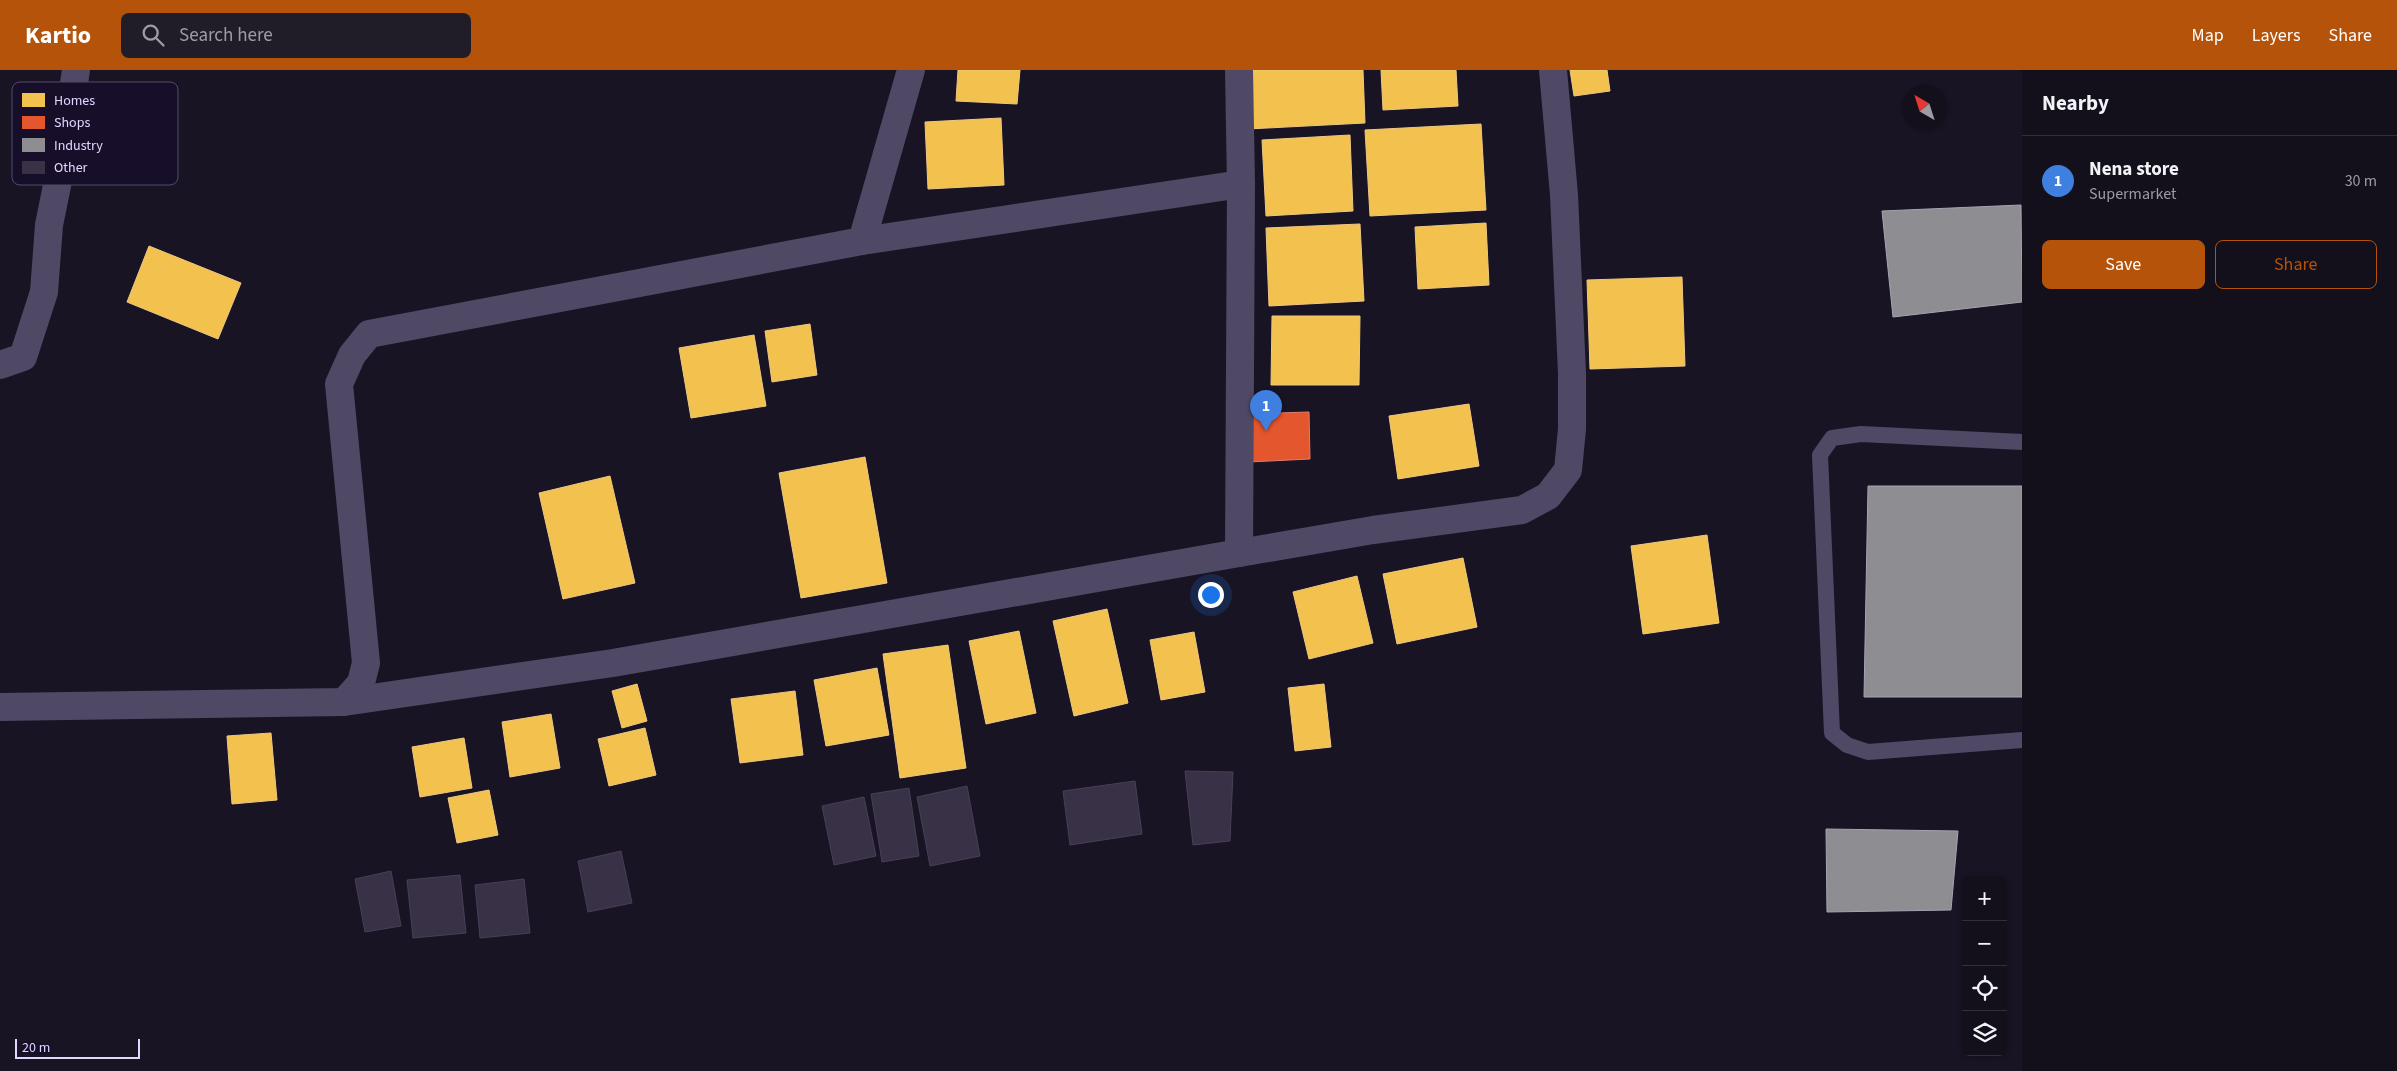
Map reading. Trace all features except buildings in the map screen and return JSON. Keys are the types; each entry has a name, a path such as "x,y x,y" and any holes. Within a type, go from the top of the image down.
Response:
{"street":[{"path":"862,241 911,70"},
{"path":"1239,70 1241,184 1239,554"},
{"path":"0,708 344,702 613,663 1373,530 1522,510 1548,496 1568,470 1572,428 1572,363 1564,195 1553,70"},
{"path":"344,702 361,683 366,663 339,384 352,355 369,334 862,241 1241,184"},
{"path":"0,365 23,357 44,292 49,224 57,185"}],"lane":[{"path":"2022,442 1861,434 1832,438 1820,455 1832,733 1846,744 1868,752 2022,740"}],"place":[{"name":"Nena store","path":"1266,431"}]}
